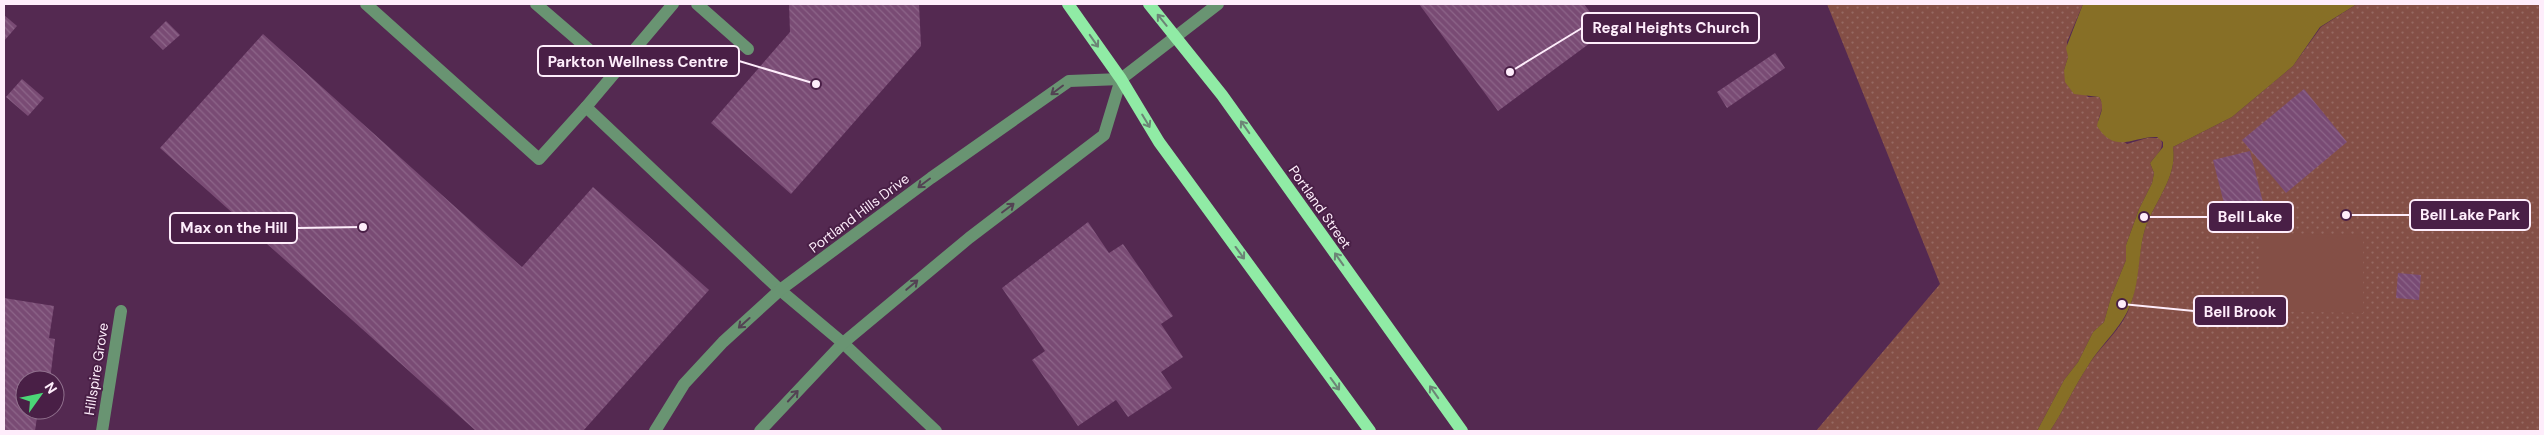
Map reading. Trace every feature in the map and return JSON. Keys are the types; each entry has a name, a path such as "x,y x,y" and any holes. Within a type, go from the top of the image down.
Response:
{"main road":[{"path":"1068,4 1120,79 1159,142 1370,431"},
{"name":"Portland Street","path":"1149,4 1222,95 1462,431"}],"street":[{"path":"366,4 539,159 586,107 673,4"},
{"path":"536,4 615,72"},
{"path":"697,4 748,49"},
{"path":"760,431 843,343 969,238 1104,135 1120,79 1218,4"},
{"name":"Portland Hills Drive","path":"655,431 684,384 723,342 780,290 931,178 1069,81 1120,79"},
{"path":"586,107 780,290 843,343 936,431"},
{"name":"Hillspire Grove","path":"102,431 121,311"}],"shaded area":[{"path":"1827,4 2083,4 2067,42 2068,57 2064,70 2088,97 2099,97 2103,105 2098,121 2127,144 2147,138 2160,138 2162,142 2161,148 2150,163 2154,173 2152,183 2139,209 2126,245 2126,260 2111,297 2104,322 2093,332 2078,362 2064,380 2037,431 1816,431 1940,284"},
{"path":"2083,4 2357,4 2320,27 2293,66 2232,117 2173,147 2174,158 2169,179 2145,229 2136,285 2127,312 2088,366 2050,431 2037,431 2064,380 2078,362 2093,332 2104,322 2111,297 2126,260 2126,245 2139,209 2152,183 2154,173 2150,163 2163,147 2163,142 2157,137 2125,142 2111,140 2097,126 2102,108 2099,97 2074,94 2065,82 2064,70 2068,57 2066,48"},
{"path":"2357,4 2540,4 2540,431 2050,431 2093,358 2118,328 2128,312 2136,285 2145,229 2169,179 2174,158 2173,147 2232,117 2293,66 2321,27"},
{"path":"2259,233 2363,235 2363,313 2259,311"}],"building":[{"path":"789,4 919,4 921,46 791,194 711,123 790,32"},
{"path":"1419,4 1584,4 1605,32 1498,111"},
{"path":"4,15 17,26 4,41"},
{"path":"166,21 180,35 163,50 150,37"},
{"path":"263,34 522,267 593,187 709,290 583,431 476,431 160,148"},
{"path":"1775,53 1785,68 1727,108 1717,92"},
{"path":"22,79 44,98 28,116 6,97"},
{"path":"2304,89 2347,142 2286,193 2242,140"},
{"path":"2250,151 2267,218 2230,227 2213,160"},
{"path":"1088,222 1109,253 1123,244 1173,316 1161,324 1183,357 1161,372 1172,388 1128,417 1116,400 1078,426 1032,360 1045,351 1002,288"},
{"path":"2398,273 2421,275 2419,300 2396,298"},
{"path":"4,298 54,306 49,338 55,339 51,370 15,370 15,420 37,420 35,431 4,431"}],"place":[{"name":"Regal Heights Church","path":"1510,72"},
{"name":"Parkton Wellness Centre","path":"816,84"},
{"name":"Bell Lake Park","path":"2346,215"},
{"name":"Bell Lake","path":"2144,217"},
{"name":"Max on the Hill","path":"363,227"},
{"name":"Bell Brook","path":"2122,304"}]}
